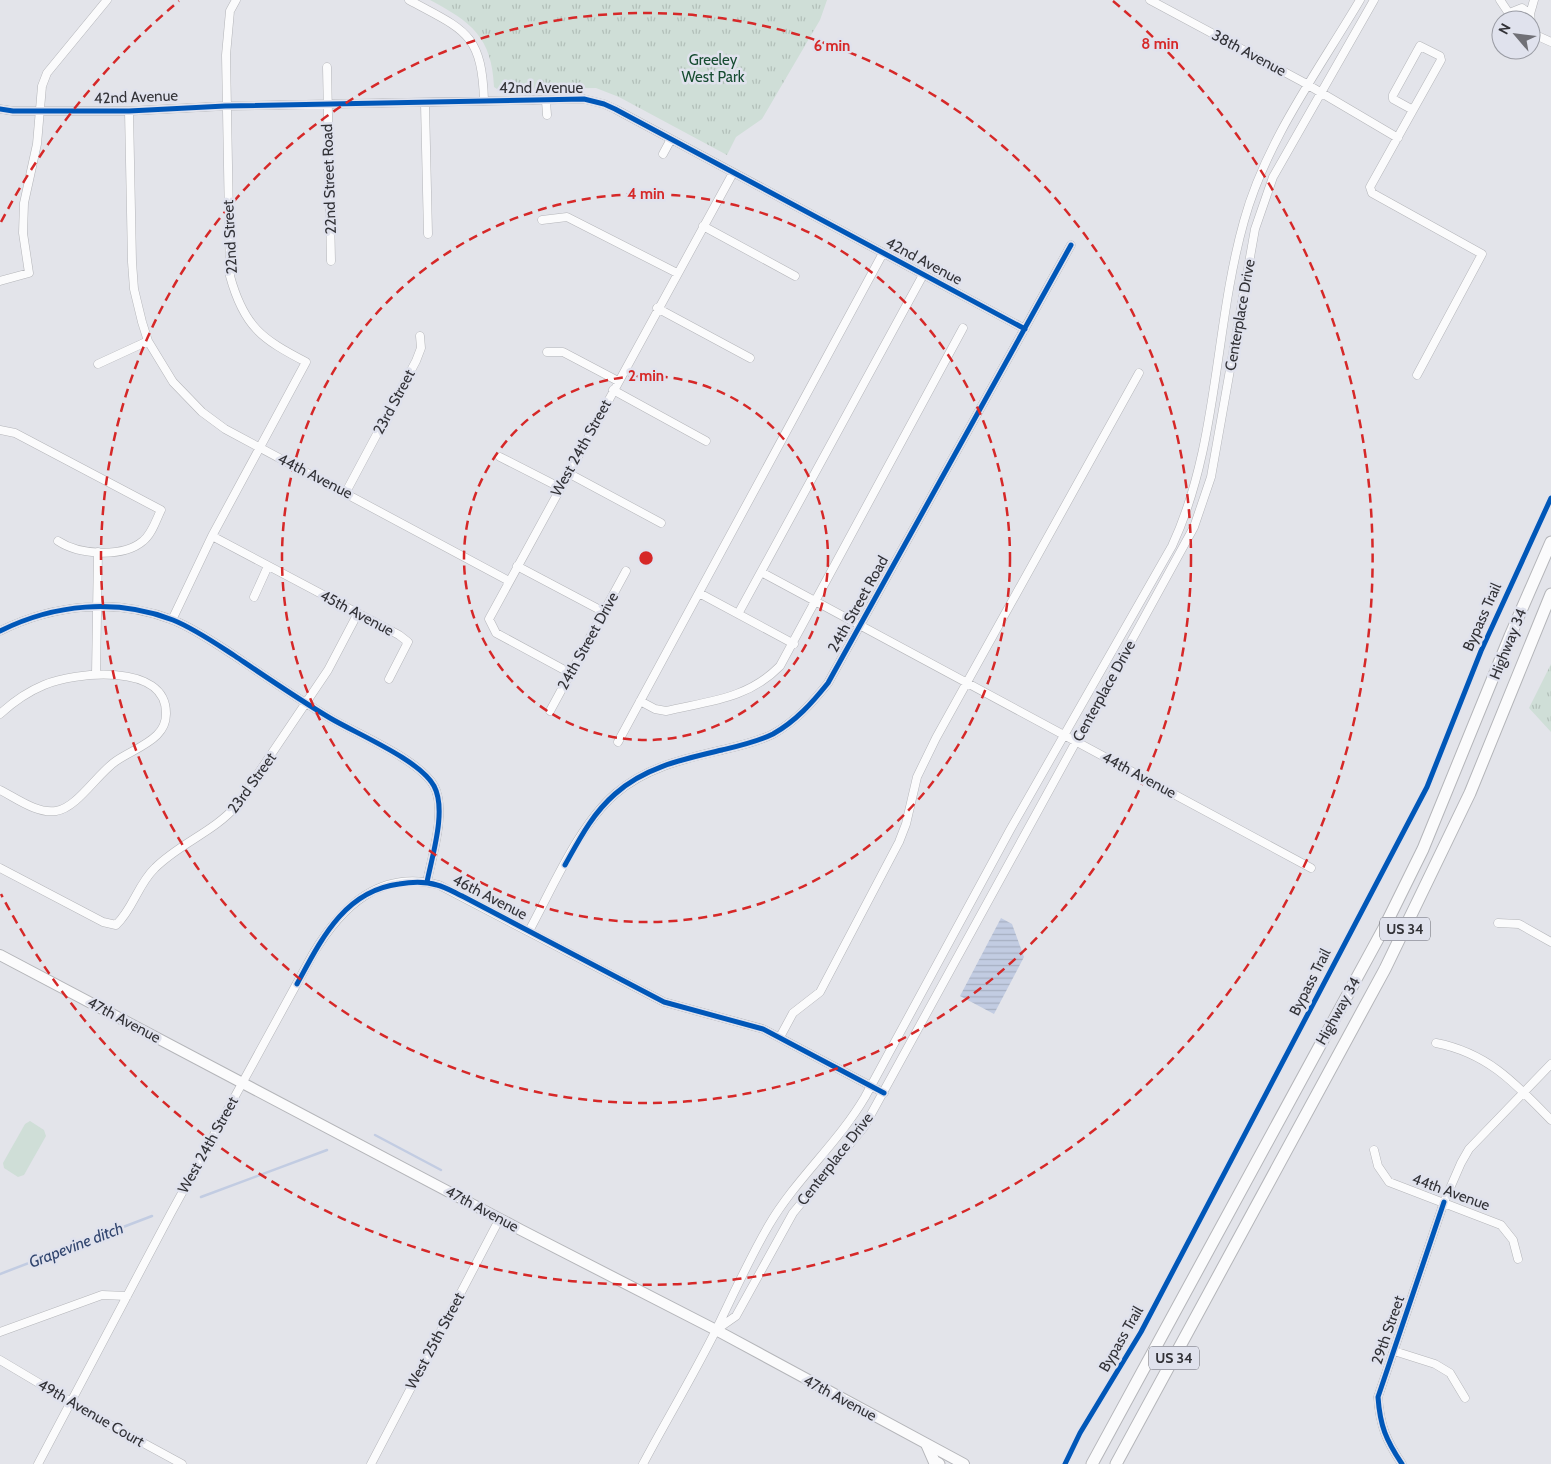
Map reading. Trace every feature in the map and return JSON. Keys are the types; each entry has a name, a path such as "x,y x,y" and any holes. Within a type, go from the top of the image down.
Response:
{"highway":[{"name":"Highway 34","path":"1092,1464 1385,926 1423,849 1551,542"},
{"name":"Highway 34","path":"1118,1464 1138,1423 1385,969 1470,793 1551,594"},
{"path":"1486,698 1504,706"},
{"path":"927,1445 934,1461 939,1464"}],"main road":[{"name":"47th Avenue","path":"0,955 716,1330 964,1464"}],"street":[{"path":"0,281 29,273 23,233 24,203 37,144 42,86 48,74 107,0"},
{"name":"22nd Street","path":"172,620 212,536 306,362 271,344 252,326 236,296 230,276 225,106 230,11 236,0"},
{"path":"408,0 458,27 471,40 481,59 484,101"},
{"name":"38th Avenue","path":"1150,0 1321,92 1398,138"},
{"name":"Centerplace Drive","path":"643,1464 778,1211 845,1130 872,1086 980,886 1183,521 1198,472 1243,224 1261,172 1360,0"},
{"name":"Centerplace Drive","path":"716,1330 736,1316 793,1213 864,1127 1194,528 1211,477 1255,229 1273,177 1374,0"},
{"path":"1502,0 1520,8 1529,0"},
{"path":"1541,37 1551,42"},
{"path":"1413,110 1393,99 1393,95 1420,46 1440,56 1441,60 1370,187 1372,193 1482,254 1417,375"},
{"name":"22nd Street Road","path":"327,67 326,105 331,261"},
{"name":"42nd Avenue","path":"0,109 129,111 225,106 424,104 584,99 604,104 670,141 1025,328"},
{"path":"546,101 547,115"},
{"path":"424,104 428,234"},
{"name":"44th Avenue","path":"129,111 134,289 148,341 173,382 202,412 225,429 346,492 509,581"},
{"path":"663,154 670,141"},
{"name":"West 24th Street","path":"570,674 496,633 490,619 559,487 733,173"},
{"path":"542,220 567,217 677,272"},
{"path":"702,226 795,276"},
{"name":"24th Street Road","path":"529,931 585,830 615,794 650,771 675,761 749,744 772,734 793,721 828,683 1071,245"},
{"path":"618,742 883,254"},
{"path":"738,614 923,275"},
{"path":"657,308 750,358"},
{"path":"640,701 656,709 666,711 737,695 766,680 785,660 963,328"},
{"name":"23rd Street","path":"346,492 416,361 421,348 420,336"},
{"path":"98,364 148,341"},
{"path":"547,352 563,352 618,381"},
{"path":"780,1037 793,1012 820,992 894,852 906,824 917,777 1138,373"},
{"path":"612,390 706,440"},
{"path":"0,430 15,433 161,510 147,538 136,546 121,550 98,552 74,549 58,541"},
{"path":"500,457 559,487"},
{"path":"568,473 661,523"},
{"name":"45th Avenue","path":"212,536 399,635 408,642 390,679"},
{"path":"96,674 98,552"},
{"path":"254,597 268,566"},
{"path":"517,566 604,612"},
{"name":"24th Street Drive","path":"550,711 626,571"},
{"name":"44th Avenue","path":"760,572 1311,868"},
{"path":"699,593 794,644"},
{"path":"0,631 15,623 51,612 97,606 132,609 172,620 207,638 306,704 405,759 426,773 434,786 440,809 427,882"},
{"name":"23rd Street","path":"0,868 103,922 116,924 124,917 153,868 225,820 237,805 328,670 358,613"},
{"path":"0,714 15,701 44,684 77,675 96,674 130,678 145,682 158,691 165,704 166,713 159,733 115,762 67,808 56,811 41,810 0,790"},
{"name":"West 24th Street","path":"38,1464 69,1402 242,1083 330,926 347,907 370,892 390,885 427,882"},
{"name":"46th Avenue","path":"427,882 448,889 664,1002 702,1014 752,1026 780,1037 884,1092"},
{"path":"1498,923 1519,924 1551,942"},
{"path":"1436,1043 1453,1046 1501,1071 1551,1120"},
{"name":"29th Street","path":"1402,1464 1390,1447 1380,1423 1378,1397 1444,1202 1469,1148 1551,1064"},
{"name":"44th Avenue","path":"1374,1150 1378,1166 1389,1182 1501,1225 1513,1240 1518,1259"},
{"name":"West 25th Street","path":"374,1463 500,1218"},
{"path":"0,1332 102,1296 127,1296"},
{"path":"1394,1352 1435,1364 1450,1373 1465,1398"},
{"name":"49th Avenue Court","path":"0,1360 69,1402 182,1464"}],"green space":[{"name":"Greeley West Park","path":"430,0 827,0 820,20 762,119 736,137 727,155 619,97 596,88 497,89 494,87 489,55 477,33 457,16"},
{"path":"1551,664 1551,732 1529,708"},
{"path":"30,1121 44,1130 46,1136 24,1175 18,1177 4,1168 3,1163 25,1124"}],"water":[{"path":"1001,918 1012,924 1024,957 994,1014 960,996"}],"waterway":[{"name":"Grapevine ditch","path":"375,1135 441,1170"},
{"name":"Grapevine ditch","path":"201,1197 327,1150"},
{"name":"Grapevine ditch","path":"0,1274 152,1216"}],"cycle path":[{"path":"0,109 13,111 129,111 225,106 584,99 615,109 1025,329"},
{"path":"565,865 599,810 627,785 639,777 666,765 748,744 773,734 796,717 828,683 1071,245"},
{"name":"Bypass Trail","path":"1065,1464 1080,1433 1141,1332 1427,787 1481,651 1551,498"},
{"path":"0,631 21,622 63,610 107,607 151,613 173,620 197,632 318,711 402,757 427,776 438,796 439,807 437,833 427,882"},
{"path":"297,984 315,951 336,920 363,896 399,884 418,882 432,884 444,887 464,897 664,1002 763,1029 884,1093"},
{"path":"1402,1464 1385,1432 1380,1416 1378,1397 1444,1202"}]}
